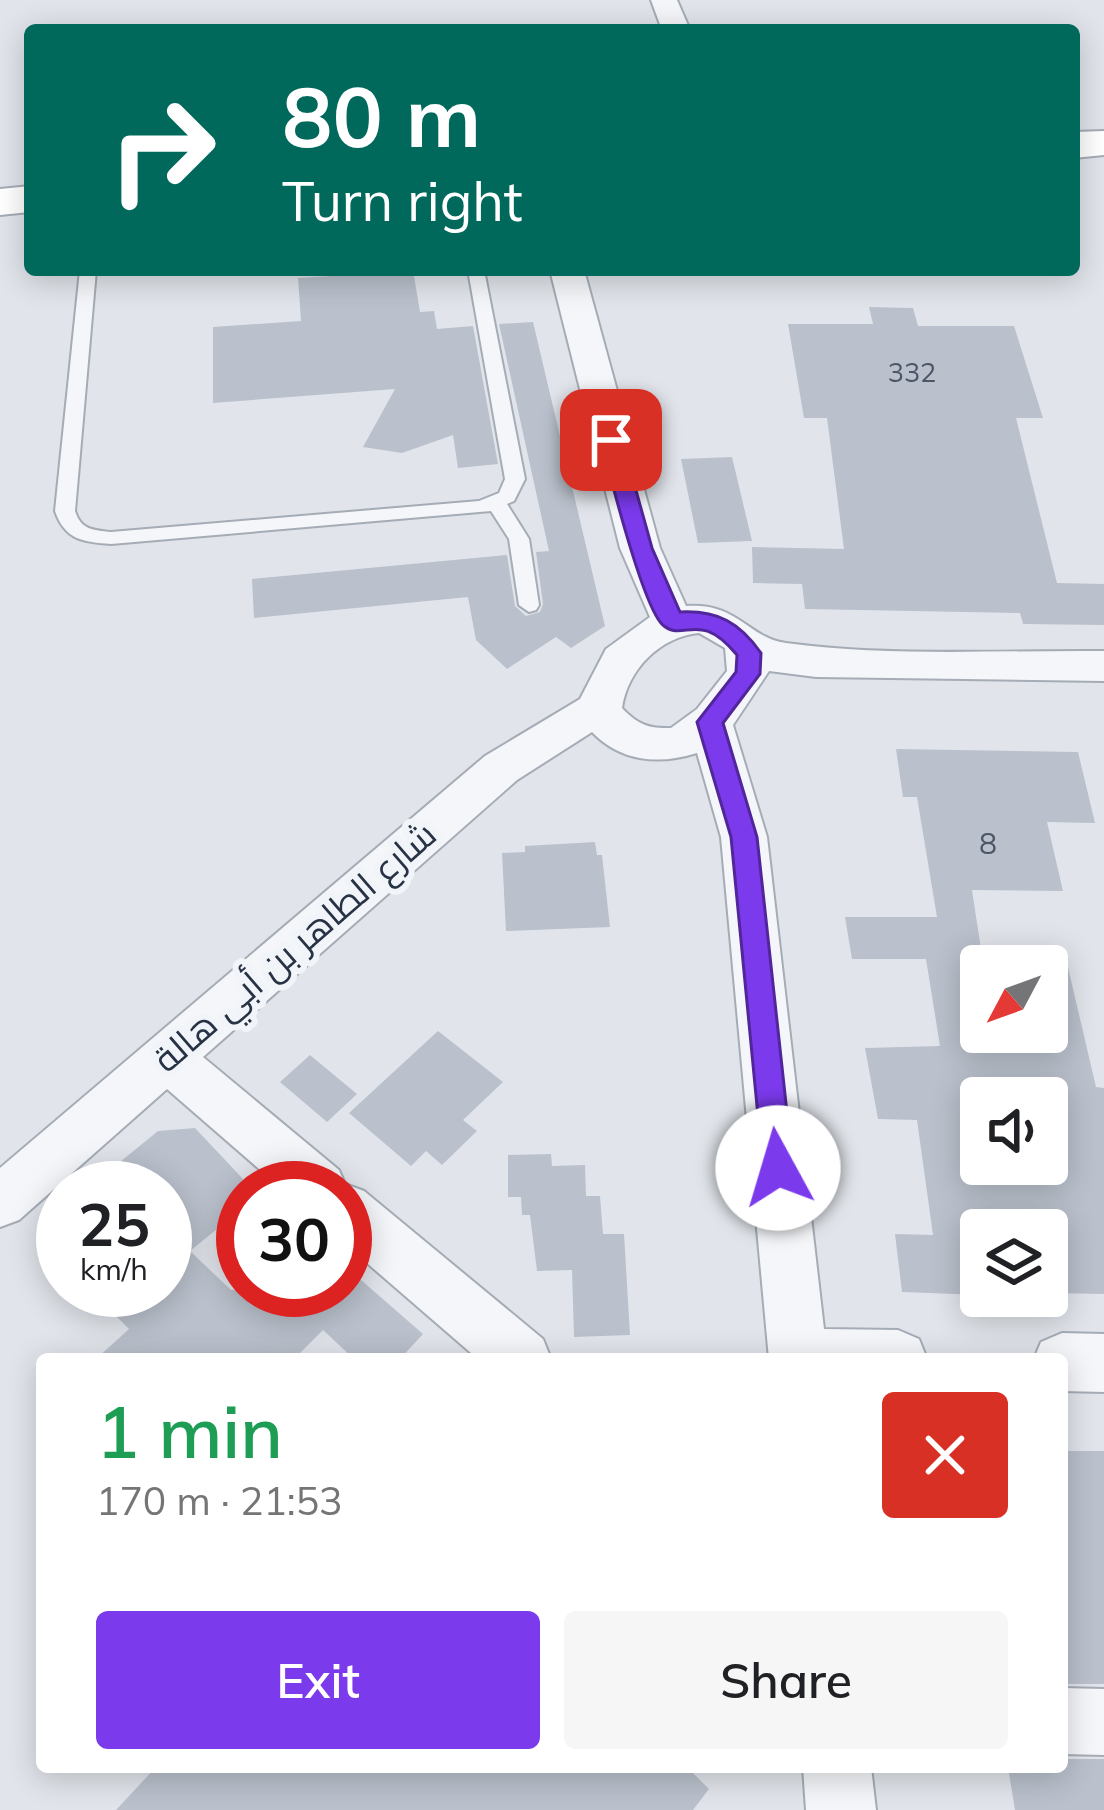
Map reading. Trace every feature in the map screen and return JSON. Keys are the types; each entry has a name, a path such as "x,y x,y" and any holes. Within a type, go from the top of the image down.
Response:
{"street":[{"path":"569,276 637,537 672,620"},
{"path":"749,653 748,674 710,722 686,740 649,744 616,732 600,708 606,682 646,633 672,620 700,619 727,627 749,653 816,662 1104,666"},
{"name":"شارع الطاهر بن أبي هالة","path":"0,1202 501,768 600,708"},
{"path":"710,722 744,837 796,1353"},
{"path":"165,1056 288,1161"},
{"path":"372,1232 515,1353"},
{"path":"1068,1362 1104,1363"},
{"path":"1068,1721 1104,1722"},
{"path":"838,1773 841,1810"}],"lane":[{"path":"87,276 65,511 70,526 86,536 111,538 496,503 507,497 514,479 477,276"},
{"path":"496,503 514,526 529,605"}],"building":[{"path":"414,276 420,312 434,311 437,329 473,326 498,464 458,468 453,435 402,453 363,447 395,389 213,403 213,327 301,321 298,278"},
{"path":"869,307 913,308 918,326 1014,326 1043,418 1016,418 1057,583 1104,584 1104,625 1023,624 1020,613 805,609 802,584 753,583 752,547 844,549 827,418 804,418 788,324 873,324"},
{"path":"533,322 605,626 571,648 556,637 507,669 476,640 468,597 254,618 252,579 507,555 515,606 526,616 540,612 536,552 549,551 499,324"},
{"path":"732,457 752,541 698,543 681,459"},
{"path":"896,749 1078,752 1095,823 1047,822 1063,891 972,890 980,945 960,945 960,1053 1068,1053 1068,967 1096,1087 1104,1088 1104,1294 1068,1293 1068,1209 960,1209 960,1294 902,1292 895,1234 933,1235 917,1120 878,1119 865,1048 940,1046 926,959 852,959 845,917 937,917 917,797 903,797"},
{"path":"595,842 597,855 602,855 610,927 506,931 502,853 525,852 525,846"},
{"path":"438,1031 503,1082 463,1120 477,1131 442,1165 426,1151 411,1166 349,1113"},
{"path":"310,1055 357,1094 327,1122 280,1082"},
{"path":"195,1128 226,1161 216,1161 216,1230 192,1249 192,1161 121,1161 158,1131"},
{"path":"551,1154 552,1166 585,1165 586,1196 600,1196 603,1234 624,1234 630,1335 574,1337 572,1270 537,1271 530,1215 522,1215 521,1197 508,1197 508,1155"},
{"path":"192,1253 216,1276 216,1317 372,1317 372,1290 423,1334 406,1353 348,1353 323,1330 300,1353 103,1353 129,1329 117,1317 192,1317"},
{"path":"1068,1451 1104,1451 1104,1684 1068,1684"},
{"path":"1068,1759 1104,1759 1104,1810 1015,1810 1009,1773 1068,1773"},
{"path":"150,1773 693,1773 709,1789 693,1810 116,1810"}],"route":[{"path":"611,440 640,548 672,620 700,619 727,627 749,653 748,674 710,722 744,837 778,1168"}]}
